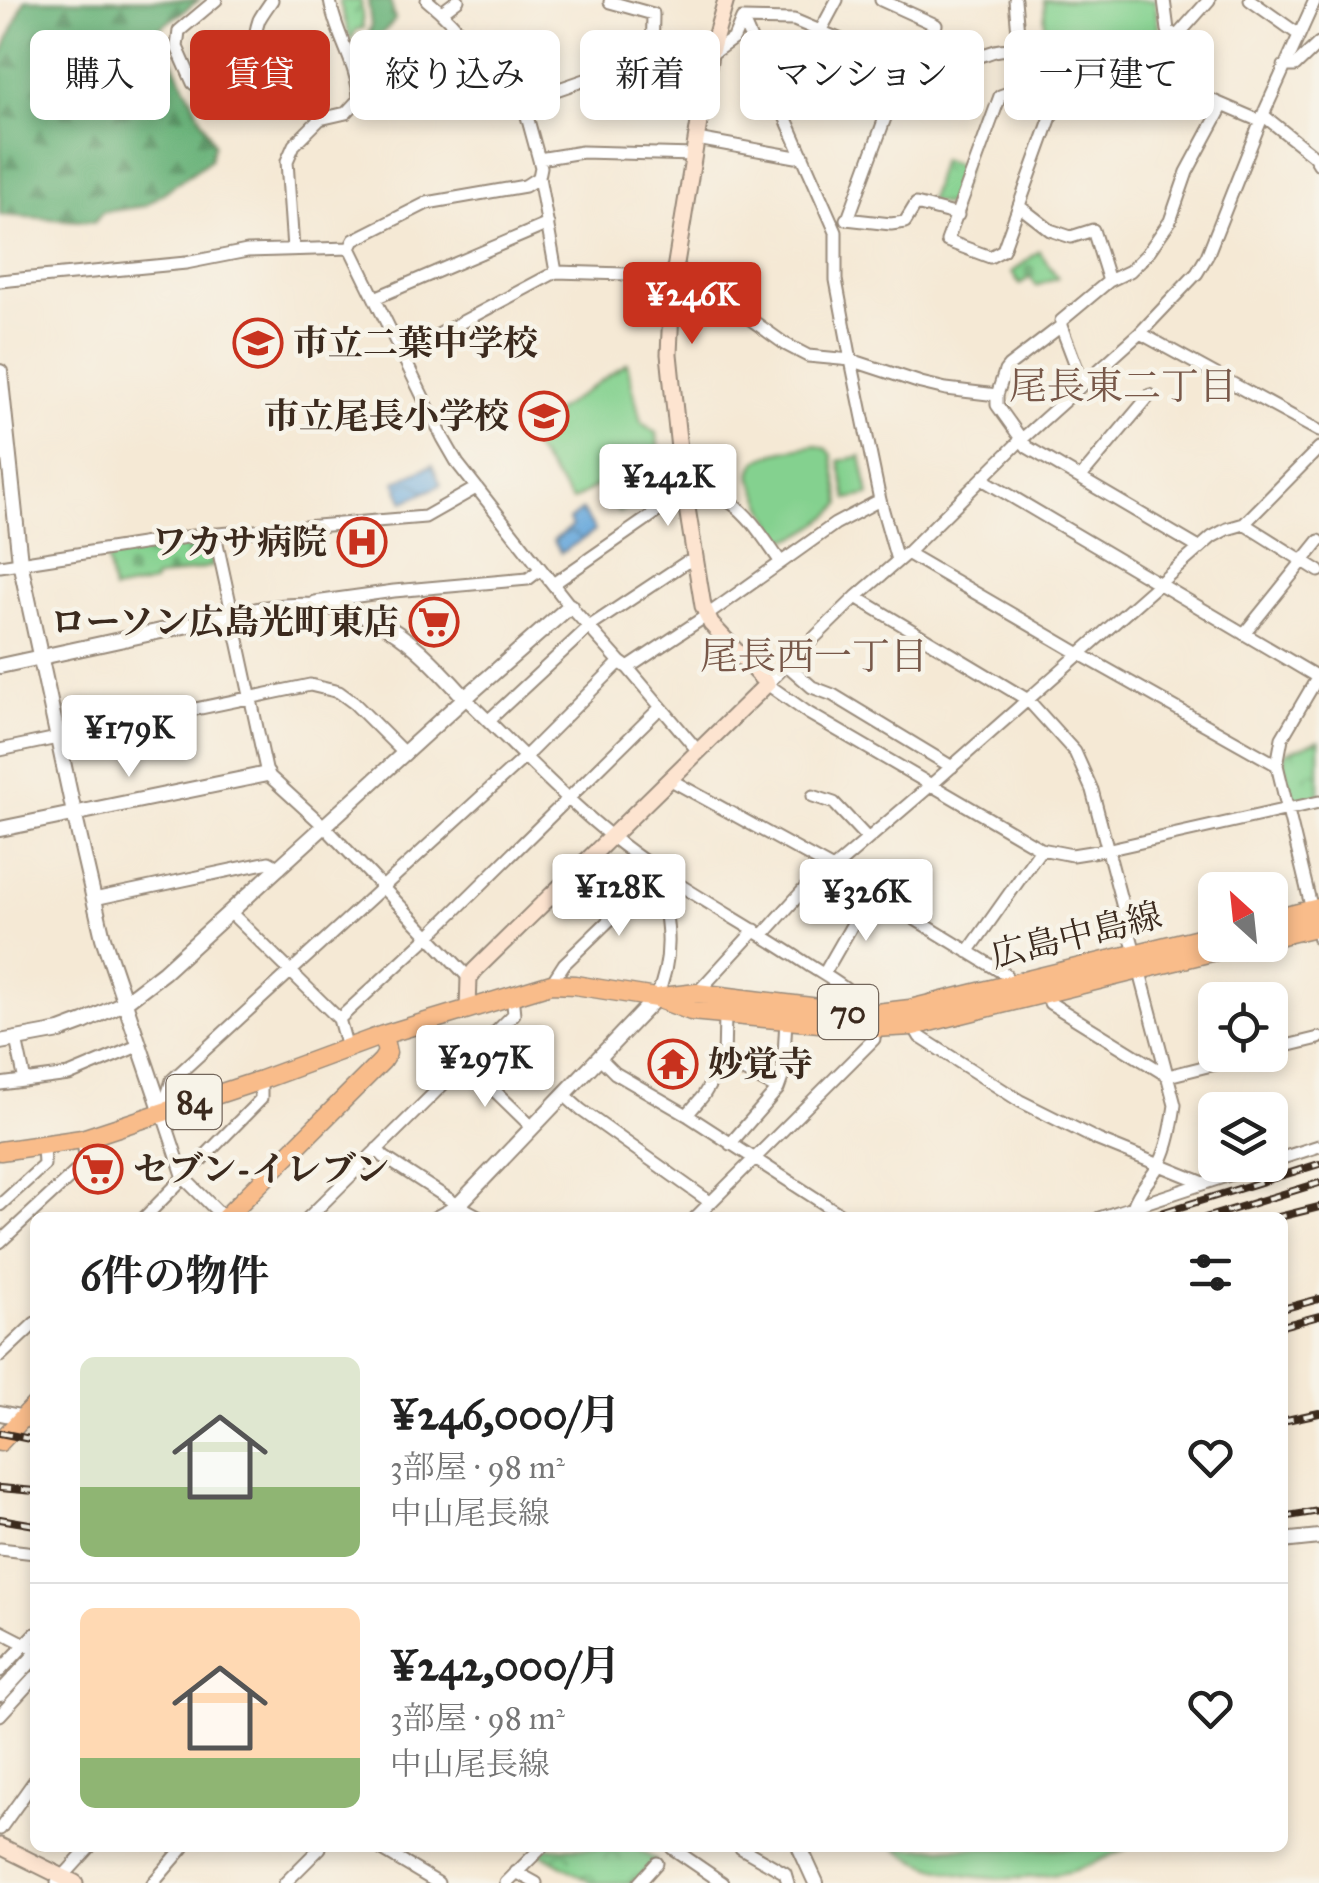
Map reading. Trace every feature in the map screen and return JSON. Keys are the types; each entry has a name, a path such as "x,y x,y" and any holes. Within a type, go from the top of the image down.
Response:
{"main road":[{"path":"717,30 726,0"},
{"path":"468,1008 469,978 767,684 706,616 685,495 669,354 672,276 700,120"},
{"path":"1288,921 1317,922"},
{"path":"1288,932 1317,922"},
{"name":"広島中島線","path":"383,1035 551,984 656,998 691,1011 726,1015 871,1021 911,1017 1047,992 1198,940"},
{"name":"広島中島線","path":"911,1017 1010,985 1198,952"},
{"name":"広島中島線","path":"656,998 697,993 871,1021"},
{"path":"231,1212 382,1061 387,1052 383,1035"},
{"name":"84","path":"0,1151 82,1139 383,1035"},
{"path":"0,1442 30,1416"},
{"path":"0,1846 65,1881"}],"street":[{"path":"216,0 179,31 176,47 193,83 209,96 231,94 246,82 259,20 272,0"},
{"path":"293,248 287,161 294,145 320,119 346,112 359,99 358,80 333,22 330,0"},
{"path":"427,0 457,30"},
{"path":"442,12 458,0"},
{"path":"611,0 653,14 653,30"},
{"path":"820,30 837,0"},
{"path":"880,0 936,25 933,30"},
{"path":"1015,0 1017,30"},
{"path":"1164,0 1168,30"},
{"path":"1182,30 1209,0"},
{"path":"1250,0 1298,34"},
{"path":"1315,0 1197,273 1140,333 1022,439 767,684 808,714 1040,849 1072,855 1110,849 1319,802"},
{"path":"720,48 734,38 742,18"},
{"path":"742,18 794,20 817,30"},
{"path":"742,18 748,30"},
{"path":"1284,66 1296,66 1319,43"},
{"path":"1004,95 1000,96 947,241 990,257 1004,250 1050,120"},
{"path":"1214,101 1262,118 1314,156 1319,164"},
{"path":"1200,548 1027,447 997,405 996,394 1005,370 1148,254 1170,221 1187,172 1223,105"},
{"path":"529,120 556,272"},
{"path":"788,120 836,232 836,280 851,360 880,500 902,556 1277,765"},
{"path":"848,218 884,120"},
{"path":"538,159 582,152 696,147 803,155"},
{"path":"350,248 354,240 427,203 525,186 539,177"},
{"path":"832,222 848,218 891,224 906,222 916,204 958,215"},
{"path":"1019,206 1050,230 1071,237 1093,230 1109,282"},
{"path":"375,298 548,224"},
{"path":"0,281 186,263 247,250 350,248"},
{"path":"350,248 443,438 476,488 570,606 698,751"},
{"path":"402,354 556,272 672,276 694,279 808,356 851,360 933,386 996,394"},
{"path":"1061,326 1083,384"},
{"path":"1140,333 1319,430"},
{"path":"0,372 5,472 20,562 103,938 184,1178 219,1212"},
{"path":"1080,478 1150,395"},
{"path":"697,993 807,886 932,785 1212,537 1244,524 1319,448"},
{"path":"982,479 1319,676 1282,738 1277,765 1317,922"},
{"path":"0,566 215,534 425,517 476,488"},
{"path":"553,584 685,495 716,496 743,510 780,561"},
{"path":"162,1112 172,1080 624,665 706,616 835,524 880,500"},
{"path":"1244,524 1319,571"},
{"path":"215,534 268,774 469,978"},
{"path":"1244,634 1319,541"},
{"path":"488,720 589,627 685,563 696,560"},
{"path":"0,666 296,604 528,579 540,569"},
{"path":"370,616 378,598 394,591"},
{"path":"856,597 1028,700 1075,752 1092,790 1110,849 1174,1106 1170,1134 1159,1164 1139,1190 1133,1206"},
{"path":"296,604 330,606 370,616 410,643 611,836 659,872 855,995 871,1021 874,1039 701,1212"},
{"path":"0,1042 60,1031 125,1002 164,972 570,606"},
{"path":"787,664 812,687 833,695 952,767"},
{"path":"0,750 310,685 339,692 354,702 404,754"},
{"path":"339,1018 429,936 661,707"},
{"path":"0,829 268,774"},
{"path":"669,779 833,868 1007,975 1010,985"},
{"path":"813,796 834,802 868,839"},
{"path":"968,952 1040,849"},
{"path":"94,900 269,862 280,868"},
{"path":"551,984 564,964 659,872"},
{"path":"377,1149 456,1211 656,998 665,978 670,929 659,872"},
{"path":"824,974 871,892"},
{"path":"230,912 339,1018 347,1048"},
{"path":"1047,992 1050,1004 1168,1076 1198,1068"},
{"path":"314,1212 514,1014 512,995"},
{"path":"686,1115 724,1061 726,1015"},
{"path":"911,1017 920,1037 1020,1101 1098,1140 1204,1183"},
{"path":"730,1144 778,1089 784,1075 786,1019"},
{"path":"1288,1046 1319,1038"},
{"path":"16,1039 25,1081"},
{"path":"0,1084 69,1075 140,1045"},
{"path":"600,1058 615,1074 837,1212"},
{"path":"724,1061 778,1089"},
{"path":"465,1062 532,1128"},
{"path":"150,1212 261,1099 261,1080"},
{"path":"564,1095 710,1202"},
{"path":"31,1212 82,1166 82,1139"},
{"path":"0,1205 44,1165 43,1144"},
{"path":"1288,1156 1319,1146"},
{"path":"1116,1212 1207,1182"},
{"path":"0,1240 30,1213"},
{"path":"0,1356 30,1328"},
{"path":"0,1413 30,1415"},
{"path":"1288,1540 1319,1537"},
{"path":"0,1550 30,1552"},
{"path":"0,1631 30,1645"},
{"path":"0,1671 30,1648"},
{"path":"0,1694 30,1651"},
{"path":"0,1716 30,1683"},
{"path":"0,1829 30,1787"},
{"path":"65,1881 85,1852"},
{"path":"154,1883 180,1852"},
{"path":"286,1883 316,1852"},
{"path":"386,1852 438,1883"},
{"path":"506,1883 537,1852"},
{"path":"677,1852 714,1880"},
{"path":"802,1852 816,1883"},
{"path":"758,1853 784,1873 788,1883"},
{"path":"639,1883 657,1863"},
{"path":"516,1872 536,1883"}],"green space":[{"path":"25,0 199,0 157,30 30,30 30,120 170,120 170,56 190,96 190,120 202,120 214,144 210,160 145,206 103,212 94,222 0,215 1,56"},
{"path":"339,0 361,0 363,28 350,30 350,38"},
{"path":"368,0 390,0 395,20 386,30 370,30"},
{"path":"1044,0 1155,0 1159,30 1045,30"},
{"path":"941,159 966,168 955,200 947,205 929,201"},
{"path":"1039,251 1058,278 1036,286 1030,277 1020,285 1012,272"},
{"path":"627,363 641,422 657,434 661,485 619,513 598,485 572,501 527,440 530,429"},
{"path":"815,445 832,455 841,504 810,529 784,538 776,532 752,479 752,470 756,463 774,453"},
{"path":"861,456 869,495 847,499 839,461"},
{"path":"203,539 208,543 213,566 113,591 106,554"},
{"path":"1319,740 1319,798 1298,803 1292,800 1283,763 1285,753"},
{"path":"642,1852 656,1860 635,1883 592,1883 540,1853"},
{"path":"902,1852 1118,1852 1069,1872 1025,1878 957,1874"}],"water":[{"path":"432,465 441,485 404,502 395,482"},
{"path":"582,510 595,531 561,553 553,540 572,527 569,520"}],"railway":[{"path":"1164,1212 1319,1164"},
{"path":"1225,1212 1319,1183"},
{"path":"1288,1215 1319,1207"},
{"path":"1288,1307 1319,1299"},
{"path":"1288,1324 1319,1316"},
{"path":"1288,1420 1319,1413"},
{"path":"0,1433 30,1439"},
{"path":"0,1488 30,1491"},
{"path":"1288,1516 1319,1511"},
{"path":"0,1519 30,1524"}],"place":[{"name":"市立二葉中学校","path":"258,343"},
{"name":"市立尾長小学校","path":"544,416"},
{"name":"ワカサ病院","path":"362,542"},
{"name":"ローソン広島光町東店","path":"434,622"},
{"name":"妙覚寺","path":"673,1064"},
{"name":"セブン-イレブン","path":"98,1169"}],"district":[{"name":"尾長東二丁目","path":"1123,386"},
{"name":"尾長西一丁目","path":"814,656"}]}
